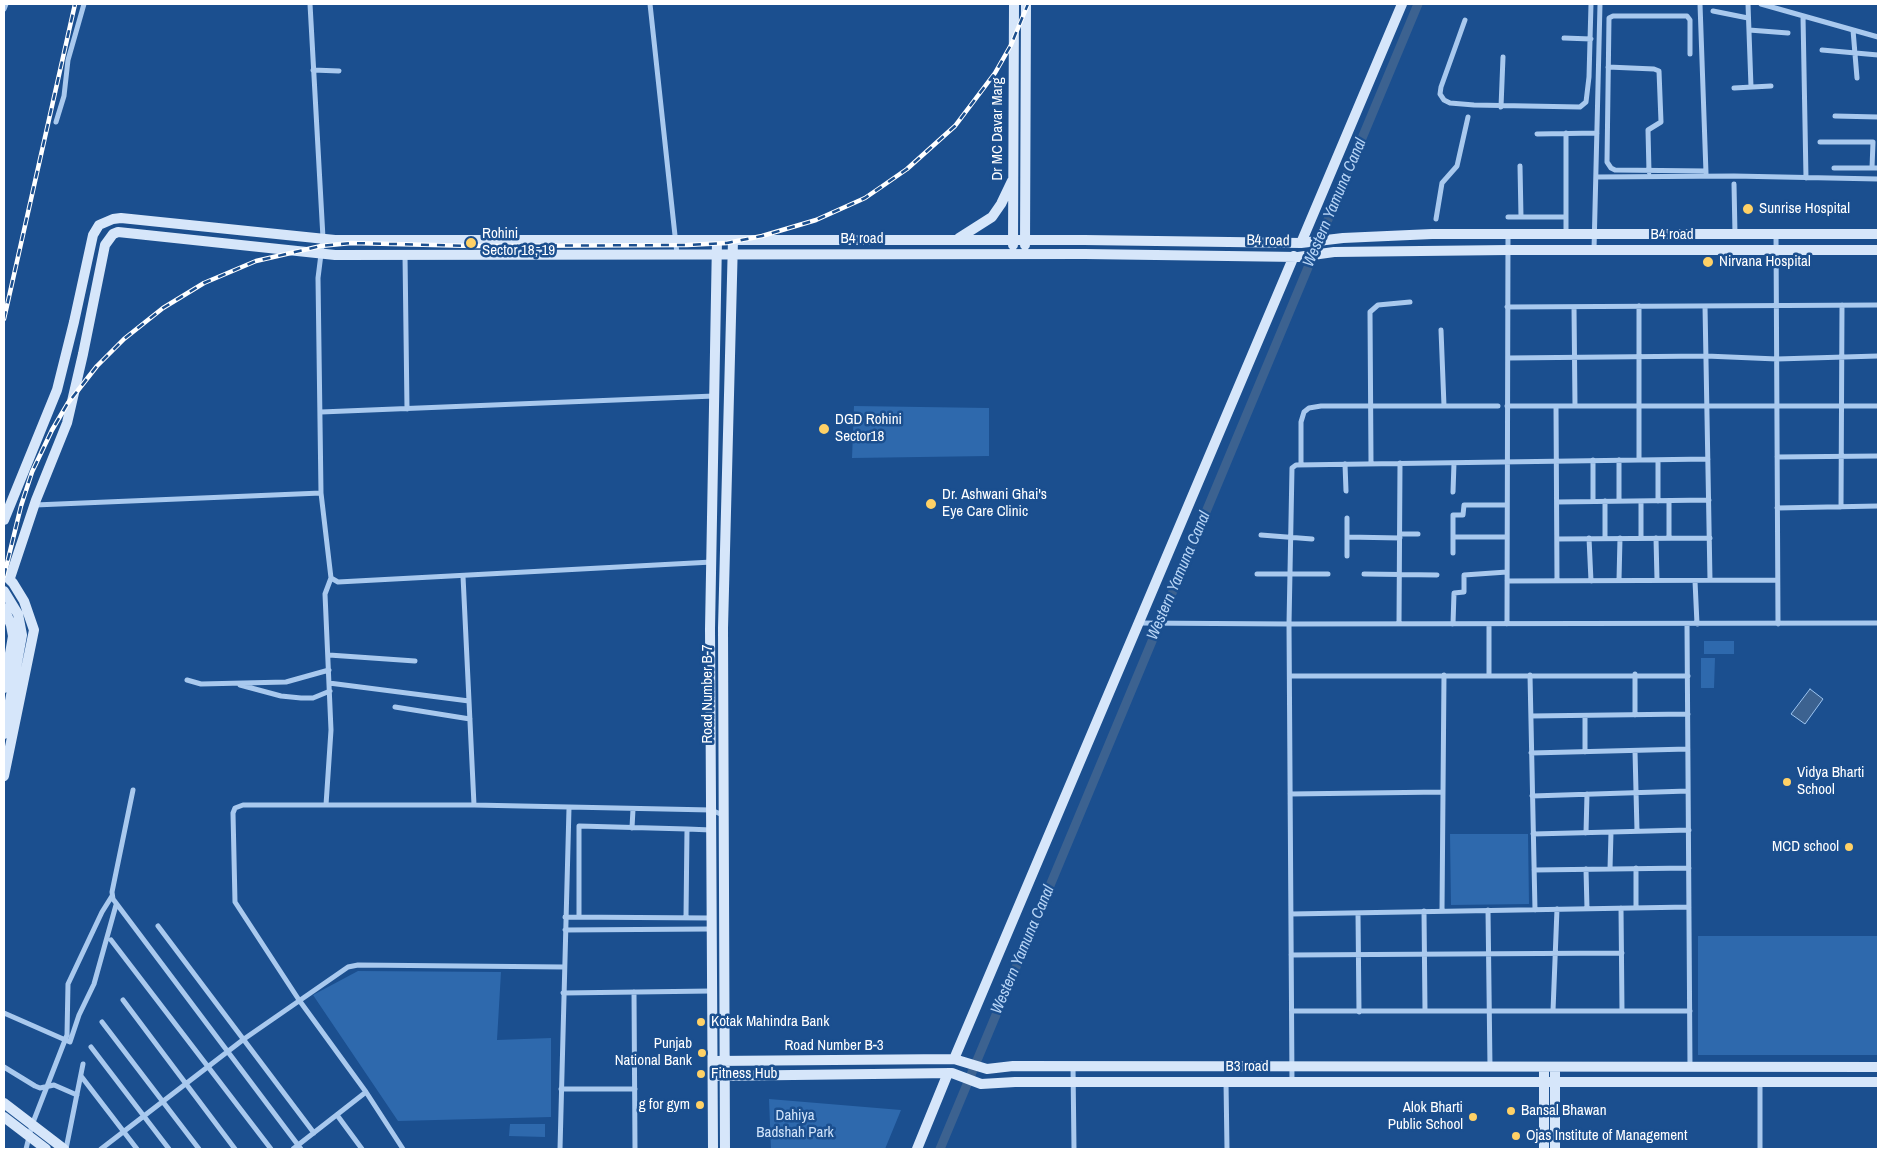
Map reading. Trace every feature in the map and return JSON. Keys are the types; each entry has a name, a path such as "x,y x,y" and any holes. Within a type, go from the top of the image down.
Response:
{"street":[{"path":"4,9 6,4"},
{"path":"56,122 64,96 68,60 84,4"},
{"path":"310,4 323,238 323,253 318,278 321,493 331,578 325,594 331,730 326,805"},
{"path":"650,4 677,240 677,254"},
{"name":"Dr MC Davar Marg","path":"1012,254 1014,4"},
{"path":"1024,254 1026,240 1026,4"},
{"path":"1304,243 1402,4"},
{"path":"1465,20 1441,87 1440,94 1450,103 1501,107 1580,107 1586,102 1589,77 1591,4"},
{"path":"1594,250 1600,4"},
{"path":"1700,4 1706,173"},
{"path":"1748,4 1751,87"},
{"path":"1761,4 1878,37"},
{"path":"1713,11 1748,18"},
{"path":"1690,54 1690,20 1687,16 1613,16 1608,21 1608,165 1614,170 1878,179"},
{"path":"1803,16 1806,178"},
{"path":"1749,30 1788,33"},
{"path":"1853,30 1857,78"},
{"path":"1564,38 1591,39"},
{"path":"1822,50 1878,54"},
{"path":"1501,107 1503,57"},
{"path":"1599,67 1654,69 1660,75 1661,122 1648,130 1648,172"},
{"path":"313,70 340,71"},
{"path":"1589,77 1598,77"},
{"path":"1734,88 1771,86"},
{"path":"1835,116 1878,117"},
{"path":"1436,219 1442,183 1457,166 1468,117"},
{"path":"1537,134 1597,133"},
{"path":"1566,134 1566,234"},
{"path":"1820,142 1873,142 1875,168 1834,168"},
{"path":"1520,166 1521,217"},
{"path":"1596,177 1706,173"},
{"path":"956,240 973,231 992,216 1001,204 1013,178"},
{"path":"1734,184 1736,234"},
{"path":"1508,218 1565,217"},
{"name":"B4 road","path":"106,221 120,218 323,238 1026,240 1304,243 1343,238 1432,234 1878,234"},
{"path":"4,520 57,390 93,235 106,221 113,234 105,245 101,260 84,354 67,423 7,576 24,601 34,630 4,776"},
{"name":"B4 road","path":"113,234 126,231 323,253 405,255 1024,254 1296,256 1334,252 1508,250 1878,250"},
{"path":"1506,624 1508,234"},
{"path":"1776,234 1778,624"},
{"name":"Road Number B-7","path":"713,1149 714,1061 711,929 710,629 717,240"},
{"name":"Road Number B-7","path":"726,1149 723,628 733,240"},
{"path":"854,240 854,254"},
{"path":"405,255 406,409"},
{"path":"957,1059 1143,623 1296,256"},
{"path":"1371,463 1370,312 1378,305 1410,302"},
{"path":"1841,507 1842,305"},
{"path":"1508,307 1878,305"},
{"path":"1639,306 1639,460"},
{"path":"1705,306 1710,580"},
{"path":"1574,307 1575,406"},
{"path":"1441,330 1444,406"},
{"path":"1508,358 1706,356 1777,359 1878,356"},
{"path":"321,412 714,396"},
{"path":"1300,465 1301,422 1304,412 1309,408 1321,406 1498,406"},
{"path":"1507,406 1878,406"},
{"path":"1556,406 1557,581"},
{"path":"1777,456 1878,456"},
{"path":"1292,1082 1289,624 1292,468 1296,465 1371,463 1708,459"},
{"path":"1593,460 1593,501"},
{"path":"1619,460 1619,501"},
{"path":"1658,460 1658,501"},
{"path":"1453,492 1454,462"},
{"path":"1399,624 1400,463"},
{"path":"1345,464 1346,491"},
{"path":"35,505 321,493"},
{"path":"1557,502 1709,500"},
{"path":"1605,501 1606,538"},
{"path":"1641,538 1642,501"},
{"path":"1669,501 1669,538"},
{"path":"1453,553 1453,516 1464,515 1464,505 1507,505"},
{"path":"1777,508 1878,506"},
{"path":"1346,518 1347,556"},
{"path":"1347,537 1418,534"},
{"path":"1261,535 1312,539"},
{"path":"1453,537 1507,537"},
{"path":"1589,538 1591,581"},
{"path":"1619,580 1620,538"},
{"path":"1656,538 1657,580"},
{"path":"1557,539 1710,538"},
{"path":"331,578 338,582 712,562"},
{"path":"1453,624 1454,593 1464,592 1464,574 1507,572"},
{"path":"1257,574 1328,574"},
{"path":"1364,574 1438,575"},
{"path":"463,576 474,805"},
{"path":"1507,581 1777,580"},
{"path":"1695,581 1697,624"},
{"path":"4,591 18,614 22,635 4,734"},
{"path":"4,608 11,625 13,643 4,688"},
{"path":"1143,623 1878,624"},
{"path":"1490,624 1490,675"},
{"path":"1687,624 1690,1067"},
{"path":"710,629 723,628"},
{"path":"329,656 415,661"},
{"path":"187,680 201,684 286,682 329,670"},
{"path":"1290,676 1635,674 1688,676"},
{"path":"1635,674 1636,715"},
{"path":"1442,911 1444,675"},
{"path":"1530,675 1534,910"},
{"path":"233,683 281,696 313,698 330,691"},
{"path":"329,683 469,701"},
{"path":"395,707 470,719"},
{"path":"1531,716 1688,714"},
{"path":"1585,716 1585,752"},
{"path":"1532,753 1688,749"},
{"path":"1635,751 1637,831"},
{"path":"26,1149 32,1125 65,1040 68,984 102,912 112,896 133,790"},
{"path":"1532,796 1688,791"},
{"path":"1290,794 1443,792"},
{"path":"1586,794 1586,833"},
{"path":"403,1149 366,1092 299,1000 235,902 235,808 242,805 474,805 711,810 723,815"},
{"path":"560,1149 569,808"},
{"path":"632,828 633,809"},
{"path":"579,917 579,826 711,830"},
{"path":"686,917 687,829"},
{"path":"1533,834 1688,830"},
{"path":"1610,869 1611,832"},
{"path":"1636,868 1636,908"},
{"path":"1534,870 1689,868"},
{"path":"1586,869 1587,909"},
{"path":"112,896 116,905 300,1147"},
{"path":"4,1013 70,1042 79,1015 94,984 116,905"},
{"path":"1291,914 1689,907"},
{"path":"1622,908 1622,1011"},
{"path":"1553,1011 1557,909"},
{"path":"1488,910 1490,1067"},
{"path":"1424,912 1425,1011"},
{"path":"1358,913 1358,1012"},
{"path":"565,917 711,918"},
{"path":"158,926 314,1133"},
{"path":"565,930 711,929"},
{"path":"111,940 271,1149"},
{"path":"1291,955 1622,953"},
{"path":"101,1149 244,1039 337,973 358,965 564,968"},
{"path":"563,993 712,991"},
{"path":"634,992 635,1149"},
{"path":"123,1000 236,1149"},
{"path":"1292,1012 1690,1011"},
{"path":"102,1022 199,1149"},
{"path":"91,1047 169,1149"},
{"name":"Road Number B-3","path":"714,1061 957,1059"},
{"name":"B3 road","path":"957,1059 987,1069 1013,1066 1878,1067"},
{"path":"4,1103 65,1149 83,1064"},
{"path":"1074,1066 1074,1149"},
{"path":"4,1067 35,1086 56,1085 77,1095"},
{"path":"1544,1067 1544,1149"},
{"path":"1554,1149 1555,1067"},
{"path":"714,1076 950,1073 917,1149"},
{"name":"B3 road","path":"950,1073 982,1084 1074,1082 1878,1082"},
{"path":"81,1076 137,1149"},
{"path":"1226,1082 1227,1149"},
{"path":"1760,1082 1760,1149"},
{"path":"561,1089 635,1089"},
{"path":"293,1149 300,1147 314,1133 366,1092"},
{"path":"337,1115 362,1149"},
{"path":"4,1117 46,1149"}],"green space":[{"path":"854,406 989,408 989,456 852,458"},
{"path":"1704,641 1734,641 1734,654 1704,654"},
{"path":"1701,658 1715,658 1714,688 1701,688"},
{"path":"1450,834 1528,834 1529,904 1451,905"},
{"path":"1698,936 1878,936 1878,1055 1698,1055"},
{"path":"358,971 501,972 497,1040 551,1038 551,1117 398,1121 313,995"},
{"name":"Dahiya Badshah Park","path":"769,1099 901,1110 885,1149 771,1149"},
{"path":"510,1124 545,1124 545,1137 509,1136"}],"shaded area":[{"path":"1810,689 1823,699 1805,724 1791,714"}],"waterway":[{"name":"Western Yamuna Canal","path":"940,1149 1418,4"}],"railway":[{"path":"4,319 75,4"},
{"path":"4,576 21,506 32,472 52,430 68,403 97,366 124,339 163,308 204,283 256,261 321,246 351,243 474,246 687,245 727,243 762,236 816,220 865,198 907,169 955,126 995,73 1011,45 1028,4"}],"place":[{"name":"Sunrise Hospital","path":"1748,209"},
{"name":"Rohini Sector 18, 19","path":"471,243"},
{"name":"Nirvana Hospital","path":"1708,262"},
{"name":"DGD Rohini Sector18","path":"824,429"},
{"name":"Dr. Ashwani Ghai's Eye Care Clinic","path":"931,504"},
{"name":"Vidya Bharti School","path":"1787,782"},
{"name":"MCD school","path":"1849,847"},
{"name":"Kotak Mahindra Bank","path":"701,1022"},
{"name":"Punjab National Bank","path":"702,1053"},
{"name":"Fitness Hub","path":"701,1074"},
{"name":"g for gym","path":"700,1105"},
{"name":"Bansal Bhawan","path":"1511,1111"},
{"name":"Alok Bharti Public School","path":"1473,1117"},
{"name":"Ojas Institute of Management","path":"1516,1136"}]}
